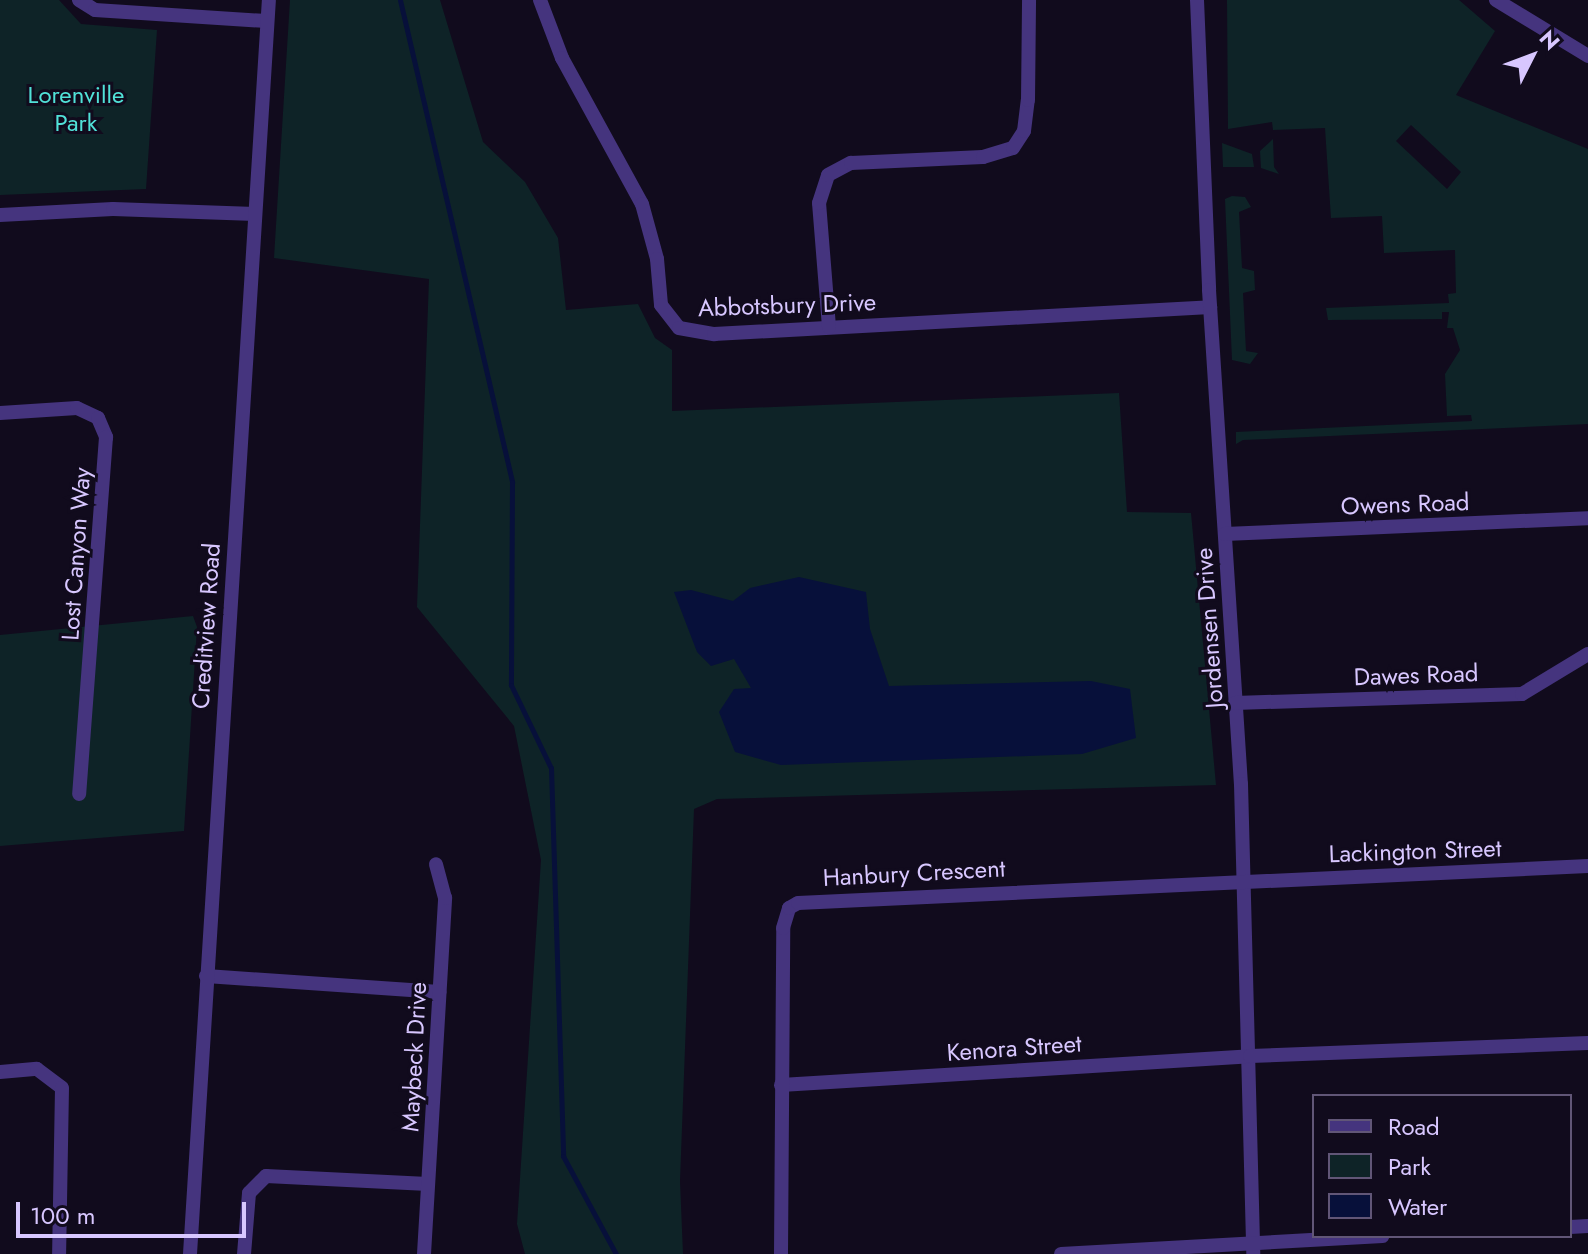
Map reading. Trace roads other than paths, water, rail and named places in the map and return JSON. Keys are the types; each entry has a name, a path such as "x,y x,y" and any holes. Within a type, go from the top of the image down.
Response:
{"street":[{"path":"79,0 95,10 267,21"},
{"name":"Creditview Road","path":"190,1254 269,0"},
{"name":"Abbotsbury Drive","path":"540,0 562,58 642,204 661,305 679,328 714,334 1210,307"},
{"path":"829,327 819,203 828,175 851,163 983,157 1013,148 1024,131 1028,100 1029,0"},
{"name":"Jordensen Drive","path":"1197,0 1210,307 1245,880 1254,1248"},
{"path":"1496,0 1588,56"},
{"path":"0,215 100,209 255,214"},
{"name":"Lost Canyon Way","path":"0,413 77,408 98,418 106,437 79,794"},
{"name":"Owens Road","path":"1225,534 1588,518"},
{"name":"Dawes Road","path":"1235,703 1522,694 1588,654"},
{"name":"Maybeck Drive","path":"424,1254 445,898 436,864"},
{"name":"Lackington Street","path":"1245,880 1588,866"},
{"name":"Hanbury Crescent","path":"781,1254 783,928 789,908 798,903 1245,880"},
{"path":"206,976 439,992"},
{"path":"1250,1056 1588,1043"},
{"name":"Kenora Street","path":"781,1085 1250,1056"},
{"path":"0,1072 37,1069 62,1088 59,1254"},
{"path":"244,1254 249,1193 266,1176 428,1184"},
{"path":"1061,1254 1254,1248 1361,1238"}],"water":[{"path":"799,577 866,592 870,629 889,686 1091,681 1130,689 1136,738 1082,754 781,765 735,752 719,712 734,689 751,688 734,659 711,666 697,652 674,592 691,590 733,601 750,588"}],"waterway":[{"path":"400,0 512,482 511,685 551,768 563,1156 616,1254"}],"park label":[{"name":"Lorenville Park","path":"76,109"}]}
